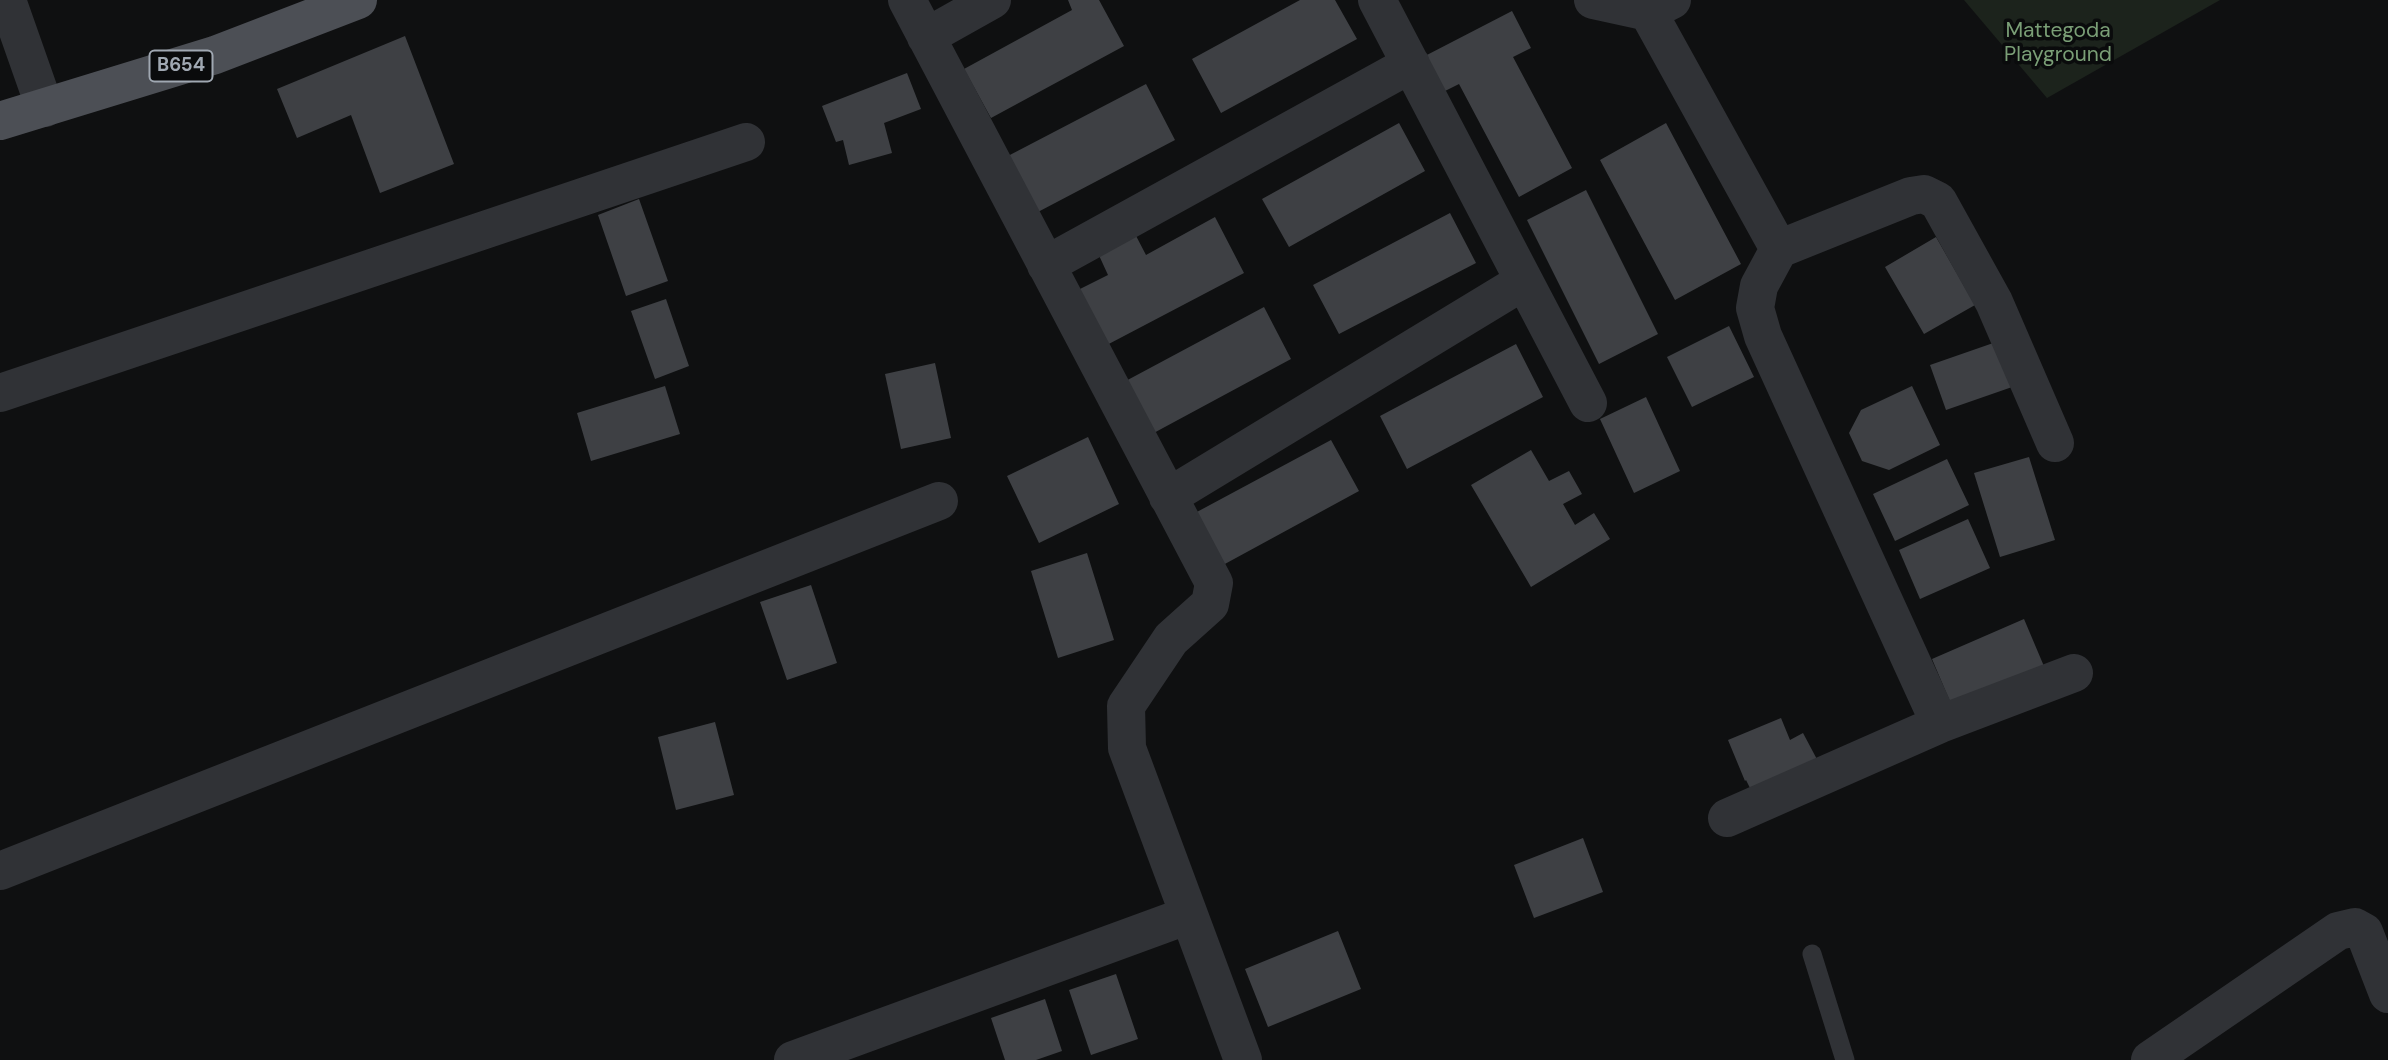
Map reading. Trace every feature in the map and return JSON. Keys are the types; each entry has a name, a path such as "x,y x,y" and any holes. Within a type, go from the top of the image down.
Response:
{"main road":[{"name":"B654","path":"0,121 215,55 358,0"}],"street":[{"path":"7,0 45,108"},
{"path":"907,0 1214,583 1210,604 1171,639 1126,706 1127,748 1243,1060"},
{"path":"926,37 992,0"},
{"path":"1377,0 1588,402"},
{"path":"1593,0 1660,6 1779,249"},
{"path":"1046,265 1411,64"},
{"path":"0,393 746,142"},
{"path":"1940,724 1763,336 1755,308 1759,286 1779,249 1911,196 1924,194 1938,201 1994,302 2054,443"},
{"path":"1168,497 1524,281"},
{"path":"0,871 939,500"},
{"path":"1727,818 1940,724 2074,673"},
{"path":"793,1060 1189,915"},
{"path":"2150,1060 2338,931 2355,927 2364,932 2388,994"}],"lane":[{"path":"1812,954 1845,1060"}],"green space":[{"name":"Mattegoda Playground","path":"1964,0 2220,0 2047,98"}],"building":[{"path":"1068,0 1099,0 1124,46 991,118 964,69 1072,10"},
{"path":"1300,0 1335,0 1357,39 1221,113 1192,59"},
{"path":"1512,11 1531,48 1513,57 1572,168 1519,197 1459,84 1441,93 1423,57"},
{"path":"405,36 454,164 380,193 351,115 297,138 277,89"},
{"path":"907,73 921,109 884,123 892,153 849,165 843,140 836,142 822,106"},
{"path":"1146,84 1175,140 1036,213 1006,157"},
{"path":"1399,123 1425,171 1289,247 1262,199"},
{"path":"1666,123 1741,264 1675,300 1600,160"},
{"path":"1586,190 1658,334 1599,364 1527,220"},
{"path":"639,199 668,281 626,296 598,215"},
{"path":"1450,213 1476,263 1339,334 1313,285"},
{"path":"1215,217 1244,273 1103,347 1074,292 1108,275 1097,251 1134,232 1146,255"},
{"path":"1936,237 1975,305 1924,334 1885,267"},
{"path":"666,299 689,366 655,379 631,311"},
{"path":"1264,307 1291,359 1150,435 1122,383"},
{"path":"1729,326 1754,377 1692,407 1667,357"},
{"path":"1999,341 2015,386 1946,410 1930,365"},
{"path":"1516,344 1543,397 1407,469 1380,416"},
{"path":"935,363 951,438 901,449 885,374"},
{"path":"665,386 680,434 591,461 577,413"},
{"path":"1912,386 1940,445 1889,470 1862,461 1849,433 1861,410"},
{"path":"1646,397 1680,471 1634,493 1600,419"},
{"path":"1088,437 1119,504 1039,543 1007,476"},
{"path":"1331,440 1359,491 1223,565 1195,513"},
{"path":"1531,450 1549,481 1569,471 1582,494 1563,504 1575,525 1594,513 1610,539 1531,587 1471,485"},
{"path":"2029,457 2055,540 2000,557 1974,473"},
{"path":"1947,459 1969,505 1895,541 1873,494"},
{"path":"1968,519 1990,568 1920,599 1899,550"},
{"path":"1087,553 1114,640 1058,658 1031,571"},
{"path":"811,585 837,663 787,680 760,602"},
{"path":"2024,619 2046,671 1954,711 1932,659"},
{"path":"1781,718 1790,740 1803,733 1820,765 1755,798 1728,740"},
{"path":"715,722 734,795 676,810 658,737"},
{"path":"1583,838 1603,892 1534,918 1514,865"},
{"path":"1338,931 1361,989 1268,1027 1245,969"},
{"path":"1116,974 1138,1039 1091,1055 1069,990"},
{"path":"1045,999 1062,1051 1036,1060 1005,1060 991,1018"}]}
